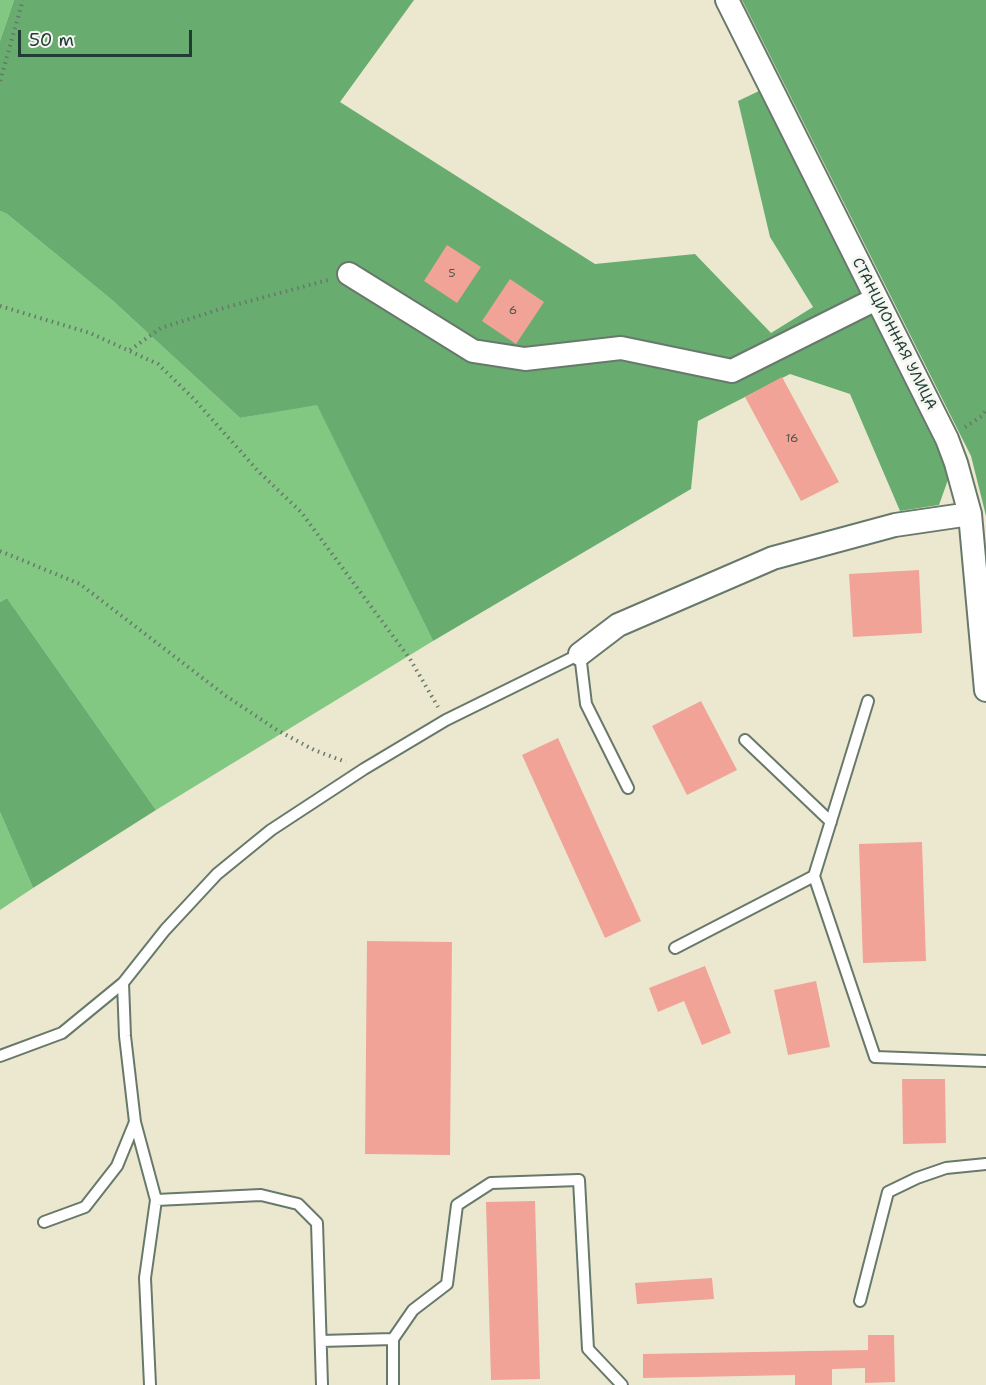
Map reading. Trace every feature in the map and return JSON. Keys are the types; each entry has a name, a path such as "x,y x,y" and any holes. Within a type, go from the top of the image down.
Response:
{"street":[{"name":"СТАНЦИОННАЯ УЛИЦА","path":"726,0 947,440 956,463 970,514 986,690"},
{"path":"350,274 473,351 525,359 621,348 732,371 876,299"},
{"path":"580,654 618,625 773,558 895,525 970,514"}],"lane":[{"path":"0,1056 62,1033 123,982 165,930 217,874 271,830 364,769 446,720 580,654 586,704 628,788"},
{"path":"868,701 814,876 875,1057 986,1061"},
{"path":"745,740 831,822"},
{"path":"675,948 814,876"},
{"path":"123,982 125,1036 135,1122 156,1200 145,1278 150,1385"},
{"path":"44,1222 85,1207 117,1166 135,1122"},
{"path":"860,1301 888,1192 917,1178 946,1168 986,1164"},
{"path":"393,1385 393,1339 413,1310 447,1284 457,1205 490,1183 579,1180 588,1349 622,1385"},
{"path":"156,1200 261,1195 298,1204 317,1223 322,1385"},
{"path":"321,1341 393,1339"}],"path":[{"path":"0,81 23,0"},
{"path":"129,350 161,328 220,309 350,274"},
{"path":"0,306 90,333 158,364 194,399 258,471 301,512 410,659 446,720"},
{"path":"0,551 80,584 226,696 252,713 314,750 364,769"}],"green space":[{"path":"0,0 14,0 0,41"},
{"path":"14,0 414,0 340,102 595,264 695,254 771,333 813,307 770,237 738,101 759,91 944,461 949,477 939,505 900,511 850,394 790,374 698,421 691,489 433,641 317,405 240,418 112,300 7,214 0,211 0,41"},
{"path":"742,0 986,0 986,516 971,456"},
{"path":"0,211 7,214 112,300 240,418 317,404 433,641 156,810 7,598 0,602"},
{"path":"7,598 156,810 33,888 0,812 0,602"},
{"path":"0,812 33,888 0,910"}],"building":[{"path":"447,245 481,267 457,303 424,281"},
{"path":"510,279 544,302 516,344 482,321"},
{"path":"782,377 839,482 801,501 745,397"},
{"path":"919,570 922,633 853,637 849,574"},
{"path":"701,701 737,770 687,795 652,726"},
{"path":"558,738 641,921 605,938 522,755"},
{"path":"922,842 926,961 863,963 859,844"},
{"path":"367,941 452,942 450,1155 365,1154"},
{"path":"705,966 731,1033 702,1045 684,1001 658,1012 649,988"},
{"path":"816,981 830,1047 788,1055 774,990"},
{"path":"902,1079 945,1079 946,1143 903,1144"},
{"path":"535,1201 540,1379 491,1380 486,1202"},
{"path":"712,1278 714,1299 637,1304 635,1283"},
{"path":"868,1335 894,1335 895,1382 865,1383 865,1368 832,1369 832,1385 795,1385 795,1375 643,1378 643,1354 868,1350"}]}
